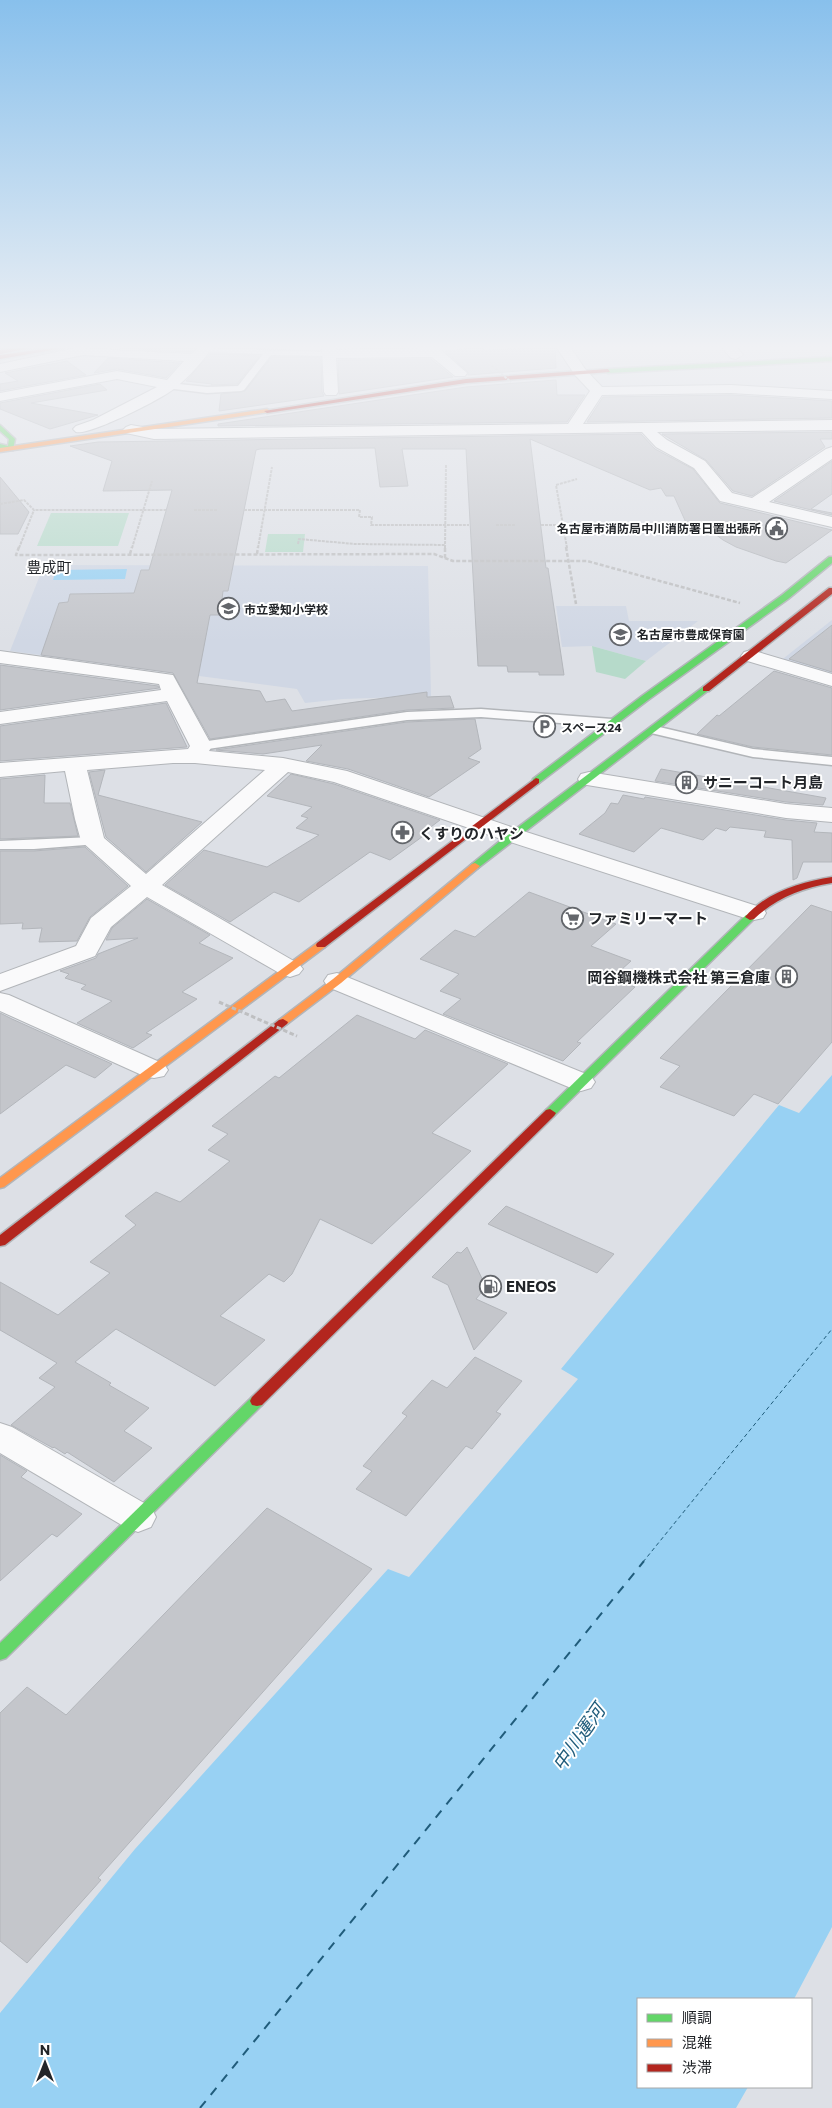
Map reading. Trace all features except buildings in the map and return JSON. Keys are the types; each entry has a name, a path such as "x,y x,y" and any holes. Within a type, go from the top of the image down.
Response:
{"main road":[{"path":"0,1184 290,968 612,723 785,597 832,560"},
{"path":"0,1242 337,981 512,836 656,730 832,590"},
{"path":"0,1653 754,913 770,900 792,889 832,880"}],"street":[{"path":"667,446 696,462 712,477 726,497 832,522"},
{"path":"755,504 832,452"},
{"path":"751,656 832,680"},
{"path":"0,657 166,679 198,751"},
{"path":"0,718 174,694"},
{"path":"0,770 76,766 174,756 198,751 283,765 339,776 512,836 754,913"},
{"path":"0,983 86,951 100,923 146,886 283,765"},
{"path":"76,766 86,818 93,841 146,886 290,968"},
{"path":"589,779 786,811 832,816"},
{"path":"337,981 581,1082"},
{"path":"0,1001 154,1070"},
{"path":"0,1436 138,1517"}],"lane":[{"path":"198,751 407,716 481,713 612,723"},
{"path":"656,730 753,753 832,761"},
{"path":"0,846 93,841"}],"path":[{"path":"445,558 446,464"},
{"path":"257,554 272,467"},
{"path":"576,604 556,485 577,479"},
{"path":"130,554 152,481"},
{"path":"0,504 24,500 34,510 166,510"},
{"path":"34,510 16,554 434,554 452,562 587,561 747,605"},
{"path":"194,510 218,510"},
{"path":"244,510 360,510 359,517 372,517 371,525 469,525"},
{"path":"496,525 515,525"},
{"path":"541,525 563,525"},
{"path":"298,544 299,539 355,544 445,545"},
{"path":"219,1002 297,1036"}],"shaded area":[{"name":"市立愛知小学校","path":"44,565 428,566 431,696 343,699 305,703 297,689 10,651"},
{"name":"名古屋市豊成保育園","path":"556,606 626,606 629,621 698,621 646,661 592,646 562,647"},
{"path":"832,620 832,678 779,662"}],"green space":[{"path":"51,513 129,513 118,546 37,546"},
{"path":"268,534 305,534 303,552 265,552"},
{"path":"592,646 646,661 625,679 596,672"}],"water":[{"path":"127,569 125,579 53,580 56,570"},
{"name":"中川運河","path":"832,1075 832,1927 795,1998 637,1998 637,2088 747,2088 736,2108 0,2108 0,2013 135,1849 388,1569 409,1577 578,1379 561,1369 779,1105 799,1113"}],"ferry route":[{"path":"643,1562 832,1329"},
{"path":"200,2108 644,1561"}],"traffic: fast":[{"path":"1,446 11,449 11,446"},
{"path":"536,781 645,698 785,597 832,559"},
{"path":"475,866 706,689"},
{"path":"550,1113 750,917"},
{"path":"0,1653 257,1401"}],"traffic: slow":[{"path":"0,450 25,446"},
{"path":"283,1022 337,981 475,866"},
{"path":"0,1184 321,945"}],"traffic: jam":[{"path":"706,689 832,590"},
{"path":"321,945 536,781"},
{"path":"750,917 768,902 788,892 809,884 832,880"},
{"path":"0,1242 283,1022"},
{"path":"257,1401 550,1113"}],"place":[{"name":"名古屋市消防局中川消防署日置出張所","path":"777,528"},
{"name":"市立愛知小学校","path":"228,609"},
{"name":"名古屋市豊成保育園","path":"621,634"},
{"name":"スペース24","path":"545,727"},
{"name":"サニーコート月島","path":"687,782"},
{"name":"くすりのハヤシ","path":"403,833"},
{"name":"ファミリーマート","path":"572,918"},
{"name":"岡谷鋼機株式会社 第三倉庫","path":"786,977"},
{"name":"ENEOS","path":"490,1286"}],"district":[{"name":"豊成町","path":"49,567"}]}
